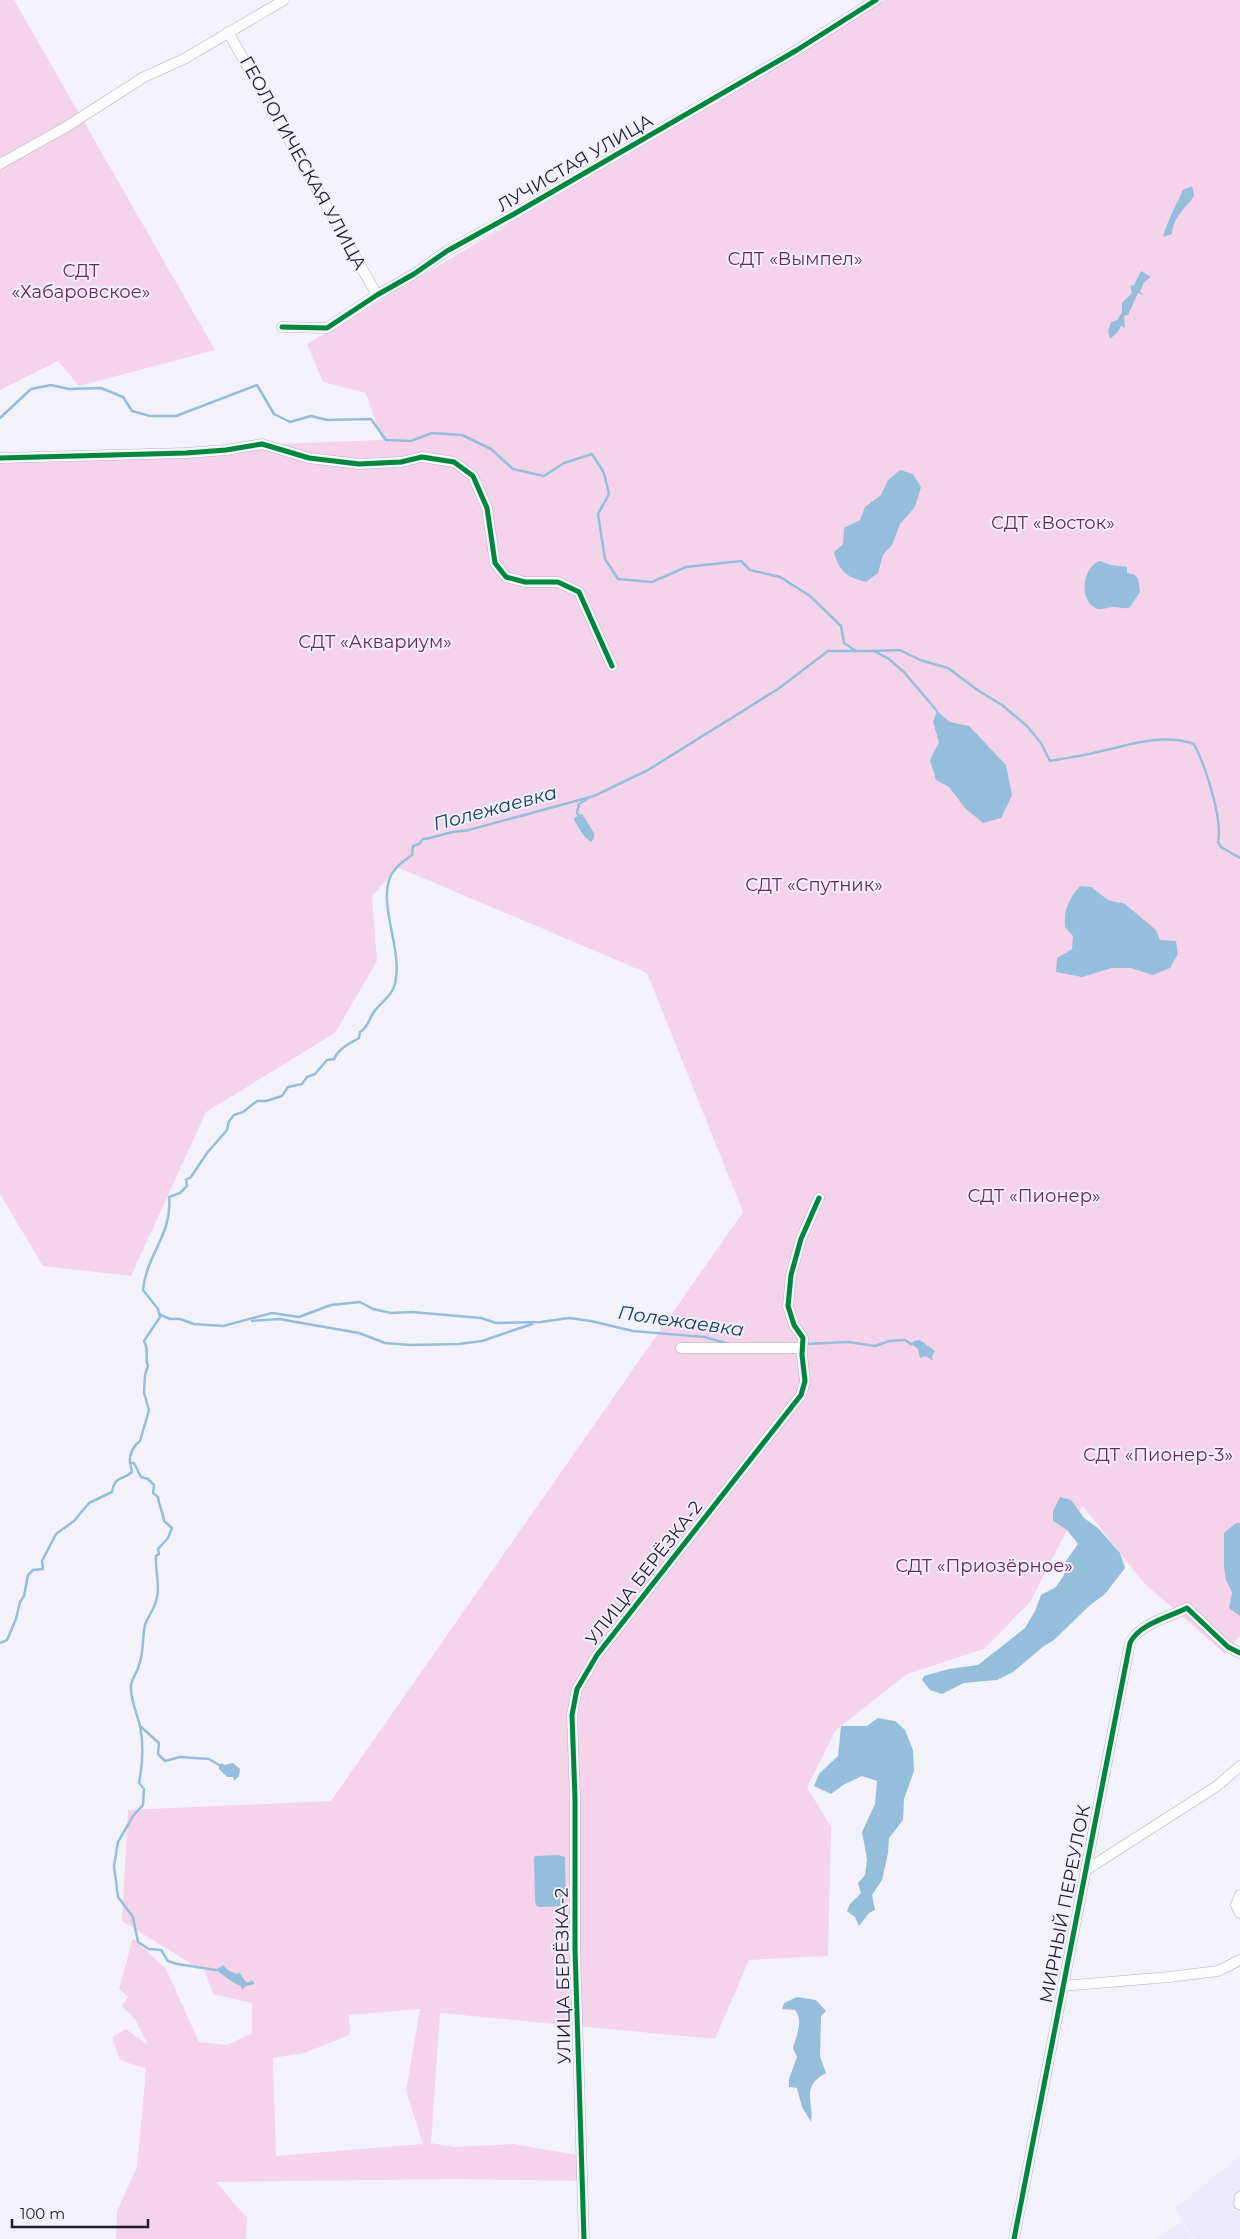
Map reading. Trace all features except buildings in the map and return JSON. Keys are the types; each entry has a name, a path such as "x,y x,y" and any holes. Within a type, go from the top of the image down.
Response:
{"street":[{"path":"0,164 66,127 144,77 184,59 284,0"},
{"name":"ЛУЧИСТАЯ УЛИЦА","path":"282,327 327,328 377,295 414,274 447,251 797,50 869,2"},
{"name":"ГЕОЛОГИЧЕСКАЯ УЛИЦА","path":"228,32 377,295"},
{"path":"0,458 194,452 226,450 262,444 309,458 359,464 401,462 422,457 454,462 473,476 487,508 495,563 506,577 525,582 558,582 579,592 612,666"},
{"name":"УЛИЦА БЕРЁЗКА-2","path":"584,2239 575,1949 575,1798 572,1715 577,1689 597,1655 797,1402 805,1381 802,1338 794,1325 788,1306 790,1283 801,1239 819,1198"},
{"path":"681,1348 802,1348"},
{"name":"МИРНЫЙ ПЕРЕУЛОК","path":"1014,2239 1130,1643 1134,1634 1187,1608 1228,1647 1240,1653"},
{"path":"1086,1870 1212,1789 1240,1766"},
{"path":"1240,1895 1236,1905 1240,1913"},
{"path":"1062,1986 1163,1978 1218,1971 1240,1960"}],"shaded area":[{"path":"1240,2156 1240,2239 1194,2239 1175,2208"},
{"path":"1182,2222 1192,2239 1156,2239"}],"green space":[{"name":"СДТ «Хабаровское»","path":"0,0 14,0 215,350 79,386 58,361 0,390"},
{"path":"885,0 1240,0 1240,1636 1225,1654 1144,1583 1083,1506 1067,1530 1030,1602 984,1649 907,1674 836,1730 807,1787 831,1827 828,1956 749,1960 715,2039 440,2013 431,2143 455,2147 514,2144 577,2155 577,2181 457,2179 216,2182 247,2218 246,2239 116,2239 117,2211 137,2167 146,2069 120,2060 112,2037 126,2029 148,2045 135,2019 122,2006 128,1997 119,1989 133,1938 166,1969 199,2042 227,2045 252,2033 252,2003 213,1994 204,1969 198,1968 122,1921 128,1810 331,1801 743,1212 647,973 397,867 372,897 377,961 335,1033 206,1112 131,1276 43,1266 0,1194 0,457 9,454 382,440 366,393 323,382 307,344","holes":["420,2009 406,2091 423,2144 276,2156 273,2058 304,2053 350,2035 349,2015"]}],"water":[{"path":"1192,186 1194,196 1177,218 1172,234 1163,237 1169,219 1183,190"},
{"path":"1141,271 1151,277 1144,282 1140,292 1144,295 1138,293 1128,315 1124,316 1125,328 1121,326 1118,332 1110,339 1108,331 1111,322 1117,320 1122,312 1122,303 1132,293 1130,286 1134,285"},
{"path":"900,470 913,474 921,487 915,507 900,524 892,545 883,555 878,573 866,582 853,578 841,569 834,552 843,544 844,528 860,520 865,507 881,495 888,480"},
{"path":"1100,561 1111,565 1127,567 1127,573 1133,574 1138,578 1140,592 1130,607 1098,609 1087,600 1085,592 1086,576 1094,564"},
{"path":"937,711 950,722 969,726 1006,765 1012,795 1001,818 983,823 965,808 949,787 936,780 930,760 939,742 933,722"},
{"path":"582,814 594,833 594,838 591,842 583,835 574,820 574,818"},
{"path":"1080,886 1091,887 1108,900 1125,904 1156,930 1160,940 1176,941 1178,954 1170,968 1153,975 1131,968 1112,968 1082,977 1056,972 1057,958 1072,949 1073,936 1065,927 1065,915 1072,896"},
{"path":"920,1340 935,1351 932,1357 933,1361 926,1356 920,1358 918,1349 911,1344 914,1341"},
{"path":"1060,1497 1071,1500 1084,1518 1098,1528 1120,1553 1125,1568 1105,1594 1089,1606 1054,1640 1013,1672 997,1680 964,1683 942,1694 930,1690 922,1680 924,1676 949,1669 978,1665 1025,1628 1035,1611 1041,1595 1056,1587 1064,1575 1066,1561 1078,1544 1067,1530 1053,1521 1053,1511"},
{"path":"1236,1523 1240,1523 1240,1616 1229,1608 1232,1592 1226,1580 1224,1567 1224,1533"},
{"path":"878,1718 895,1721 905,1730 913,1750 914,1771 904,1799 903,1820 889,1838 882,1880 872,1895 875,1910 869,1913 859,1926 855,1917 847,1911 850,1904 861,1893 858,1883 865,1875 867,1859 862,1832 875,1804 877,1781 862,1776 843,1785 831,1794 814,1786 819,1774 838,1756 841,1726 867,1726"},
{"path":"222,1763 224,1765 233,1763 240,1769 239,1776 234,1781 233,1777 227,1777 219,1769 219,1765"},
{"path":"558,1855 565,1857 566,1906 539,1907 535,1901 535,1856"},
{"path":"223,1965 229,1971 238,1974 239,1972 246,1982 252,1980 255,1984 246,1986 242,1990 241,1986 216,1970"},
{"path":"797,1997 816,2000 826,2011 821,2016 820,2056 826,2073 818,2078 811,2089 811,2122 802,2107 797,2088 789,2087 789,2079 797,2057 793,2048 799,2019 795,2010 782,2009 784,2003"}],"waterway":[{"name":"Полежаевка","path":"0,418 31,389 51,385 69,389 101,388 123,397 132,411 150,416 176,416 257,385 274,414 290,422 311,416 327,420 371,419 386,440 411,441 432,433 462,435 491,449 513,469 544,476 564,463 592,454 604,473 609,494 598,514 605,559 618,579 652,582 686,567 741,561 750,570 780,577 810,596 841,626 844,643 856,651 874,651 889,659 904,672 937,711"},
{"name":"Полежаевка","path":"874,651 900,650 920,660 948,668 1002,705 1027,726 1041,743 1050,761 1146,741 1170,740 1194,744 1208,778 1216,806 1219,832 1218,842 1221,847 1240,858"},
{"name":"Полежаевка","path":"216,1970 168,1961 161,1950 149,1949 138,1942 133,1917 118,1897 114,1866 118,1842 133,1816 143,1805 144,1789 139,1783 142,1741 131,1686 141,1660 145,1625 154,1608 158,1592 156,1556 159,1554 158,1549 168,1538 172,1528 164,1521 158,1497 153,1493 154,1485 148,1479 141,1477 134,1463 130,1463 133,1448 140,1441 149,1410 144,1393 145,1375 148,1366 147,1348 144,1341 160,1317 158,1309 143,1290 145,1277 167,1222 169,1197 180,1193 187,1186 186,1180 191,1177 207,1153 227,1130 229,1121 234,1115 243,1112 257,1101 266,1101 282,1096 288,1087 302,1084 307,1077 315,1074 327,1060 334,1059 341,1049 359,1038 360,1032 366,1027 374,1011 390,994 394,988 397,972 387,892 390,876 398,866 412,855 413,846 419,844 423,839 465,831 594,796 648,770 778,689 828,651 856,651"},
{"name":"Полежаевка","path":"579,816 577,813 579,804 588,798"},
{"name":"Полежаевка","path":"159,1314 170,1319 180,1319 194,1324 223,1326 272,1313 299,1317 331,1305 360,1302 373,1309 391,1313 412,1312 481,1318 496,1323 541,1322 569,1318 633,1331 704,1337 730,1344"},
{"name":"Полежаевка","path":"252,1321 279,1319 359,1333 385,1343 411,1345 459,1344 482,1341 532,1324"},
{"name":"Полежаевка","path":"805,1344 848,1342 875,1346 889,1341 905,1340 911,1344"},
{"name":"Полежаевка","path":"0,1643 7,1640 16,1619 20,1602 24,1596 28,1575 33,1570 43,1569 42,1561 56,1534 74,1521 89,1503 112,1492 115,1483 132,1472 130,1463"},
{"name":"Полежаевка","path":"140,1726 159,1743 158,1754 165,1761 180,1757 209,1759 219,1765"}],"cycle path":[{"path":"282,327 327,328 377,295 414,274 447,251 797,50 876,0"},
{"path":"0,458 186,453 226,450 262,444 309,458 359,464 401,462 422,457 454,462 473,476 487,508 495,563 506,577 525,582 558,582 579,592 612,666"},
{"path":"584,2239 575,1949 575,1798 572,1715 577,1689 597,1655 801,1395 805,1381 802,1355 803,1338 794,1325 788,1306 791,1275 801,1239 819,1198"},
{"path":"1014,2239 1130,1643 1134,1636 1147,1626 1187,1608 1228,1647 1240,1653"}],"park label":[{"name":"СДТ «Вымпел»","path":"795,259"},
{"name":"СДТ «Восток»","path":"1053,523"},
{"name":"СДТ «Аквариум»","path":"375,642"},
{"name":"СДТ «Спутник»","path":"814,885"},
{"name":"СДТ «Пионер»","path":"1034,1196"},
{"name":"СДТ «Пионер-3»","path":"1158,1455"},
{"name":"СДТ «Приозёрное»","path":"984,1566"}]}
